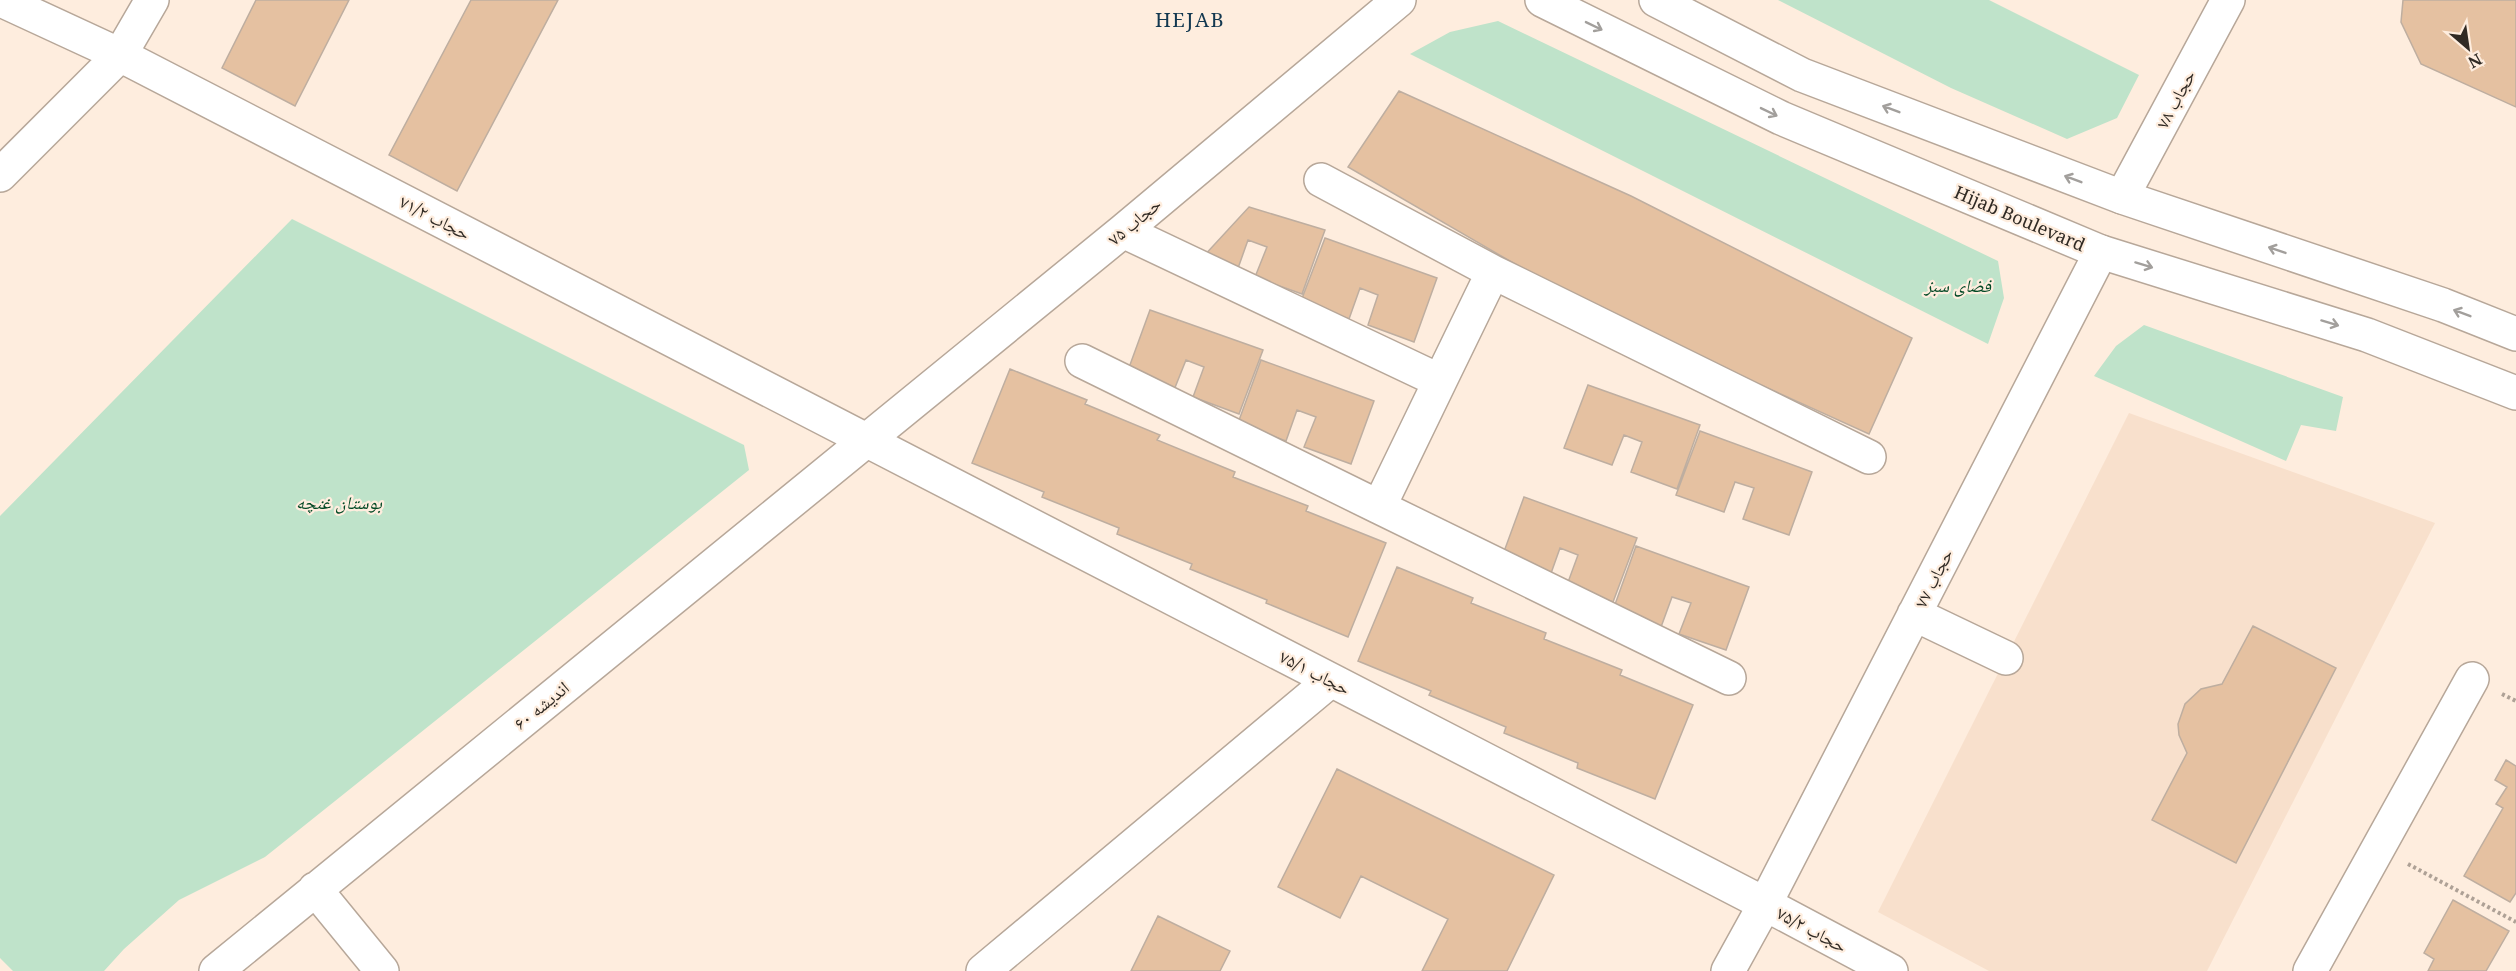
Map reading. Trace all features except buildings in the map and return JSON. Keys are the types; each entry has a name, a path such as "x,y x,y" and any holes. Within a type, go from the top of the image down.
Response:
{"street":[{"name":"حجاب ۷۱/۲","path":"1,0 120,55 866,440"},
{"path":"0,175 120,55 152,0"},
{"name":"حجاب ۷۵","path":"866,440 1123,231 1399,0"},
{"name":"Hijab Boulevard","path":"1542,0 1781,118 2101,252 2367,335 2516,393"},
{"path":"1656,0 1802,75 2122,198 2443,305 2516,334"},
{"name":"حجاب ۷۸","path":"2122,198 2228,0"},
{"path":"1321,180 1493,272 1869,457"},
{"path":"1123,231 1440,381"},
{"name":"حجاب ۷۷","path":"1728,971 1765,904 2101,252"},
{"path":"1379,507 1493,272"},
{"path":"1082,361 1729,678"},
{"name":"حجاب ۷۵/۱","path":"866,440 1765,904"},
{"name":"اندیشه ۶۰","path":"216,971 866,440"},
{"path":"1914,614 2006,658"},
{"path":"2310,971 2472,679"},
{"path":"983,971 1331,680"},
{"path":"315,890 382,971"},
{"name":"حجاب ۷۵/۲","path":"1765,904 1891,971"}],"path":[{"path":"2378,848 2516,921"}],"shaded area":[{"path":"2129,413 2435,523 2207,971 1989,971 1878,912"}],"green space":[{"path":"1778,0 1989,0 2139,75 2117,118 2067,139 1951,88"},
{"name":"فضای سبز","path":"1498,21 1998,261 2004,298 1988,344 1410,54 1450,32"},
{"name":"بوستان غنچه","path":"292,219 744,445 749,470 265,857 179,900 124,949 104,971 13,971 0,958 0,516"},
{"path":"2144,325 2343,397 2336,431 2301,425 2286,461 2094,376 2116,346"}],"district":[{"name":"HEJAB","path":"1190,19"}]}
